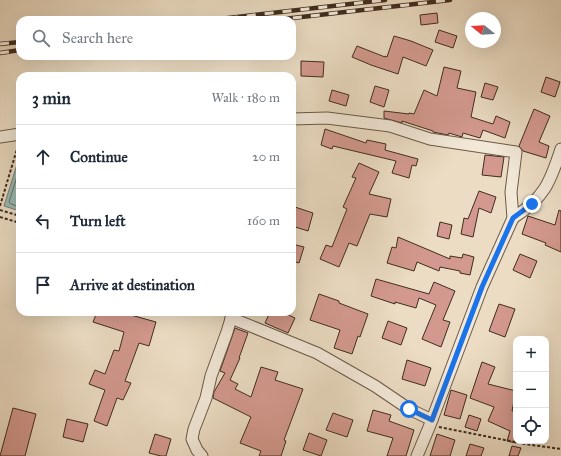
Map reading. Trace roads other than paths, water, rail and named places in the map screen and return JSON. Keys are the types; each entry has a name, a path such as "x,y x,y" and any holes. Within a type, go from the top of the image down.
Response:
{"street":[{"path":"296,119 326,118 390,126 430,139 516,152 511,192 513,218 482,287 431,423 417,456"},
{"path":"0,137 16,135"},
{"path":"513,218 532,204 557,178 561,149"},
{"path":"202,456 197,450 192,439 194,429 206,398 211,376 232,316"},
{"path":"234,316 317,353 376,386 431,423"}],"water":[{"path":"16,168 16,210 4,206"}],"railway":[{"path":"246,16 385,0"},
{"path":"296,18 450,0"},
{"path":"0,44 16,42"},
{"path":"0,53 16,51"}]}
